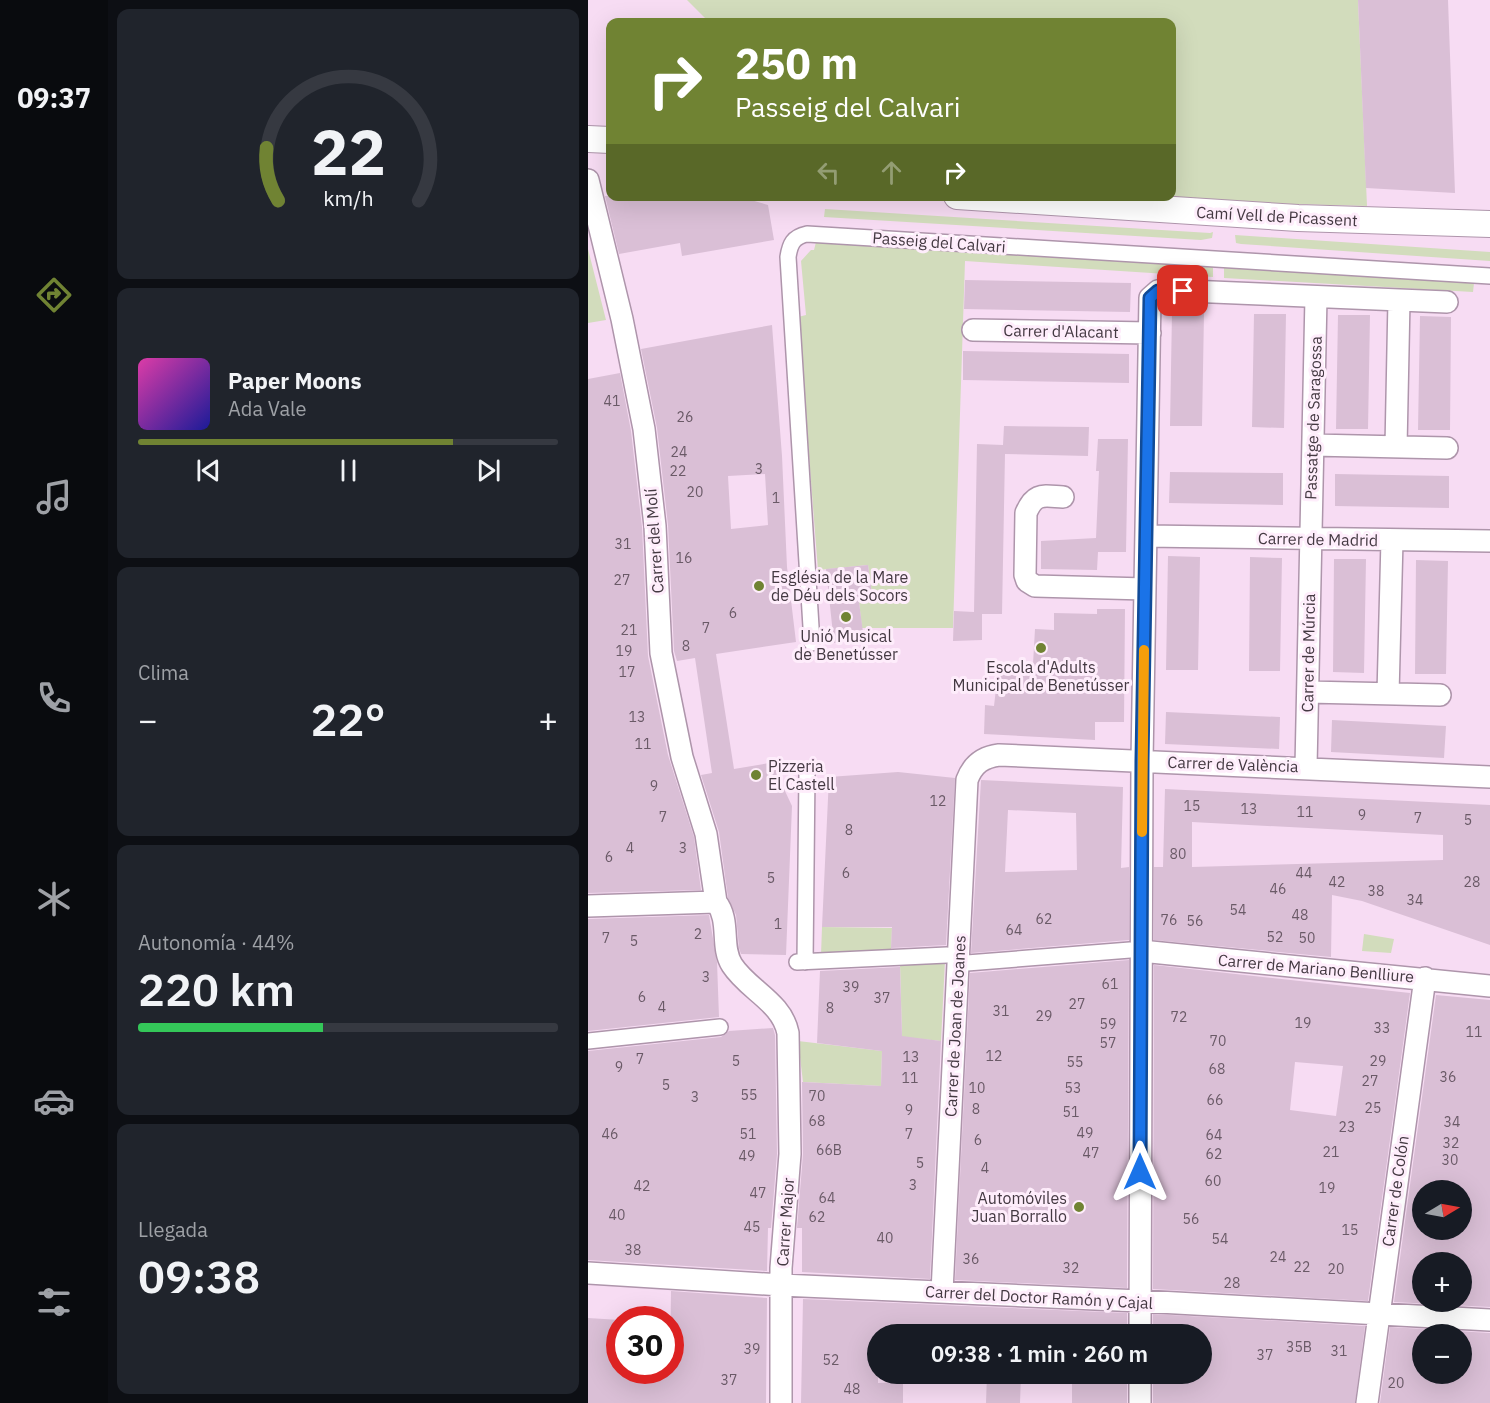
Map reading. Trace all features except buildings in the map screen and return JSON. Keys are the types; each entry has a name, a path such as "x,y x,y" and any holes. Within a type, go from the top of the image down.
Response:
{"street":[{"path":"588,139 606,140"},
{"name":"Carrer del Molí","path":"588,180 622,319 644,429 655,526 661,653 682,757 706,834 716,902 722,909 726,925 727,953 738,973 783,1015 788,1041"},
{"name":"Camí Vell de Picassent","path":"1034,201 1309,219 1490,224"},
{"name":"Passeig del Calvari","path":"812,643 788,257 789,244 798,236 818,235 1490,276"},
{"path":"1140,1324 1136,951 1142,760 1150,298 1158,291 1165,290 1447,302"},
{"name":"Passatge de Saragossa","path":"1310,539 1316,297"},
{"path":"1396,447 1399,300"},
{"name":"Carrer d'Alacant","path":"973,330 1150,333"},
{"path":"1313,445 1447,448"},
{"path":"1063,497 1039,496 1033,499 1026,513 1025,575 1027,581 1035,586 1145,589"},
{"name":"Carrer de Madrid","path":"1146,536 1490,541"},
{"name":"Carrer de Múrcia","path":"1306,768 1310,539"},
{"path":"1388,694 1392,540"},
{"path":"1308,692 1440,694"},
{"name":"Carrer de València","path":"978,763 999,755 1490,777"},
{"name":"Carrer de Joan de Joanes","path":"942,1293 968,780 970,770 978,763"},
{"path":"807,771 801,962 947,955"},
{"path":"588,906 716,902"},
{"name":"Carrer de Mariano Benlliure","path":"967,963 1136,951 1490,986"},
{"name":"Carrer de Colón","path":"1367,1403 1425,978"},
{"path":"588,1041 720,1027"},
{"name":"Carrer Major","path":"781,1403 781,1286 790,1154 788,1041"},
{"name":"Carrer del Doctor Ramón y Cajal","path":"588,1273 781,1286 1140,1301 1490,1320"},
{"path":"1140,1384 1140,1403"}],"green space":[{"path":"687,0 1358,0 1367,206 1176,197 1176,18 705,18"},
{"path":"825,209 1213,232 1212,238 1201,240 824,217"},
{"path":"1235,235 1490,252 1490,261 1241,244 1236,243"},
{"path":"825,240 1213,267 1213,277 965,261 953,628 862,628 859,602 873,601 868,565 818,570 798,317 806,315 801,261 811,250 814,250 816,242"},
{"path":"588,249 606,320 588,323"},
{"path":"1224,268 1474,283 1473,292 1224,278"},
{"path":"822,927 892,928 891,952 821,955"},
{"path":"1364,934 1394,939 1391,953 1362,951"},
{"path":"945,961 941,1041 902,1037 900,963"},
{"path":"798,1041 882,1051 881,1086 803,1082"}],"slow traffic":[{"path":"1142,832 1144,650"}],"place":[{"name":"Església de la Mare de Déu dels Socors","path":"759,586"},
{"name":"Unió Musical de Benetússer","path":"846,617"},
{"name":"Escola d'Adults Municipal de Benetússer","path":"1041,648"},
{"name":"Pizzeria El Castell","path":"756,775"},
{"name":"Automóviles Juan Borrallo","path":"1079,1207"}],"route":[{"path":"1140,1172 1142,760 1150,298 1158,291 1183,291"}]}
